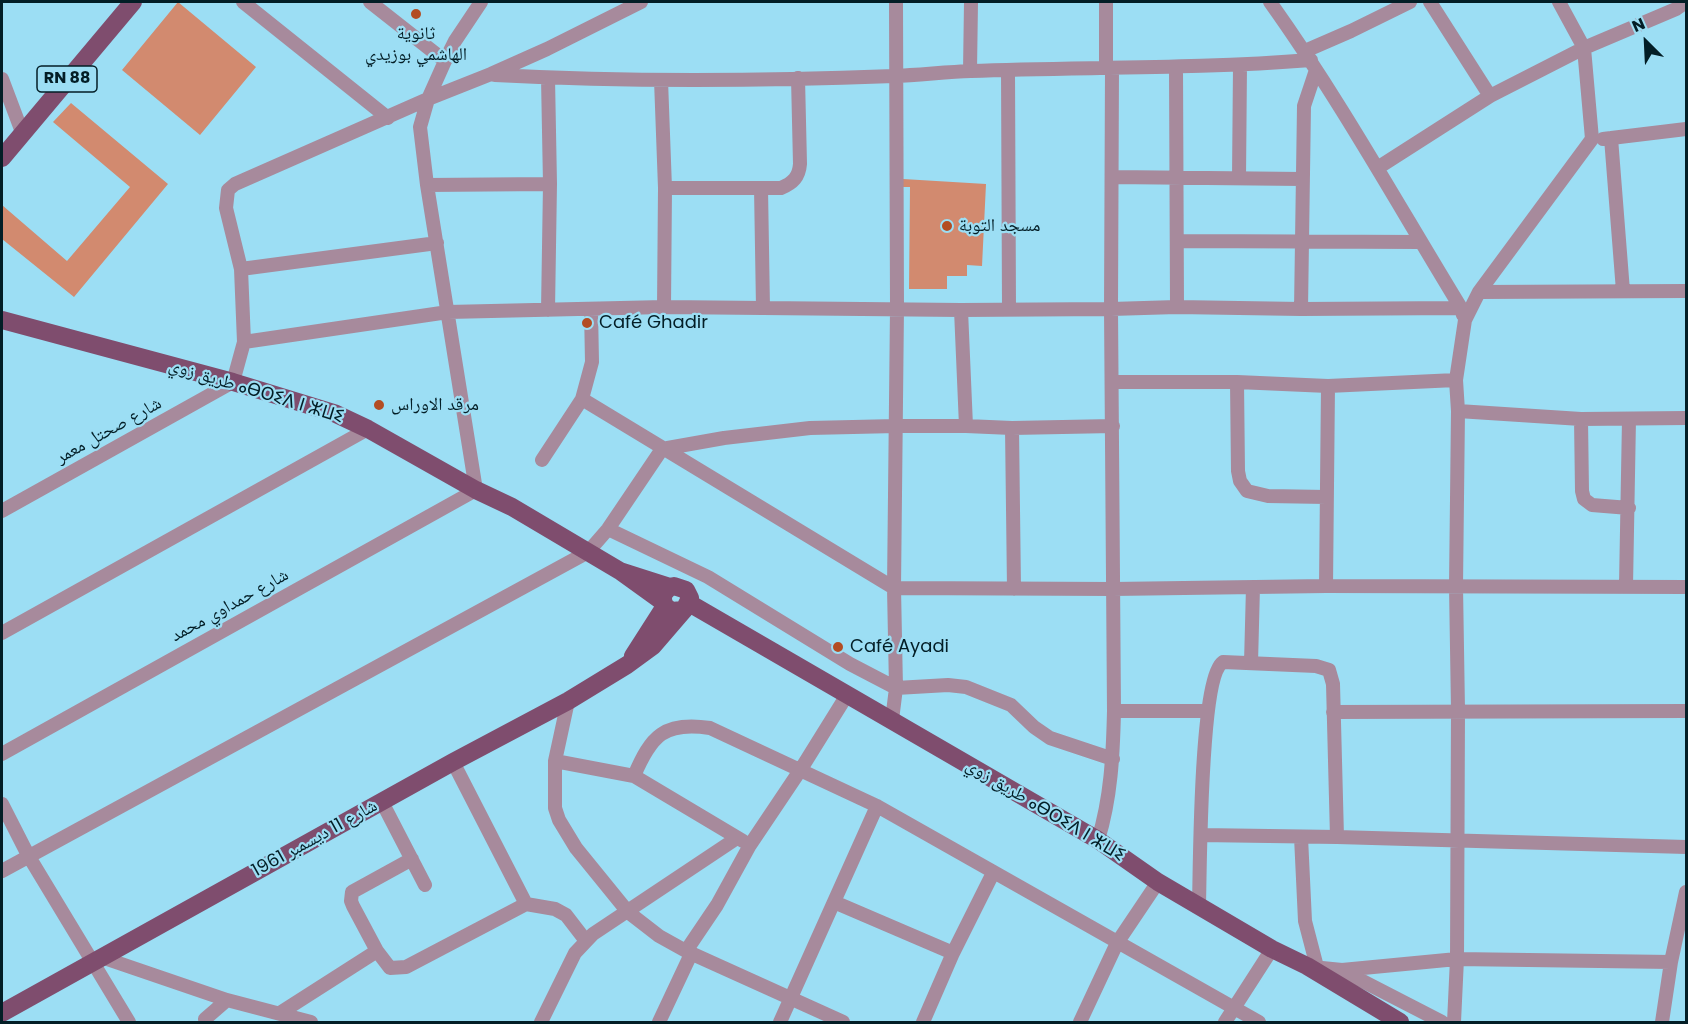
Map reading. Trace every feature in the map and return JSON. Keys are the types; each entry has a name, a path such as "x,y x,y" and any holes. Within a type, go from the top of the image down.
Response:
{"main road":[{"name":"RN 88","path":"2,158 130,3"},
{"name":"طريق زوي ⴰⴱⵔⵉⴷ ⵏ ⵣⵡⵉ","path":"2,320 233,382 334,413 368,429 476,490 512,507 666,598 679,586 687,590 686,606 847,694 1098,840 1158,882 1272,949 1312,967 1398,1022"},
{"path":"627,665 666,598"},
{"name":"شارع 11 ديسمبر 1961","path":"2,1013 568,700 627,665 653,646 686,606"}],"street":[{"path":"243,2 388,118"},
{"path":"370,2 445,61"},
{"path":"476,490 426,185 420,128 428,99 445,61 455,41 481,2"},
{"path":"233,382 244,342 241,269 226,208 228,190 244,179 547,49 641,2"},
{"path":"892,720 896,688 894,588 897,308 896,2"},
{"path":"970,71 971,2"},
{"path":"1098,840 1105,817 1113,759 1114,711 1112,177 1106,2"},
{"path":"1269,2 1311,61 1378,167 1463,314"},
{"path":"491,74 548,78 661,80 798,78 896,76 970,71 1240,66 1311,61 1352,31 1410,2"},
{"path":"1430,2 1490,96"},
{"path":"1454,1023 1458,842 1456,586 1458,411 1456,380 1463,314 1592,140 1584,48 1559,2"},
{"path":"1378,167 1490,96 1584,48 1683,6"},
{"path":"1301,309 1304,106 1311,61"},
{"path":"1239,178 1240,66"},
{"path":"1176,67 1177,307"},
{"path":"1008,70 1009,309"},
{"path":"548,78 550,184 548,310"},
{"path":"665,188 781,188 789,185 799,173 798,78"},
{"path":"2,79 22,132"},
{"path":"661,80 665,188 664,308"},
{"path":"1592,140 1686,129"},
{"path":"1611,138 1623,291"},
{"path":"1112,177 1302,179"},
{"path":"426,185 550,184"},
{"path":"761,188 764,308"},
{"path":"1177,241 1421,242"},
{"path":"241,269 437,243"},
{"path":"1479,292 1686,291"},
{"path":"244,342 448,312 664,308 961,310 1177,307 1463,314"},
{"path":"542,460 582,399 592,362 591,310"},
{"path":"961,310 966,426"},
{"path":"1112,382 1237,382 1328,386 1456,380"},
{"name":"شارع صحتل معمر","path":"2,511 233,382"},
{"path":"1237,382 1238,471 1240,481 1247,491 1268,496 1326,497"},
{"path":"1326,586 1328,386"},
{"path":"582,399 894,588 1686,587"},
{"path":"1458,411 1581,419 1686,418"},
{"path":"1581,419 1584,499 1592,504 1629,508"},
{"path":"1626,586 1629,419"},
{"path":"2,871 588,552 608,528 662,449 724,438 810,428 1113,426"},
{"path":"1012,428 1014,589"},
{"path":"2,633 368,429"},
{"name":"شارع حمداوي محمد","path":"2,754 476,490"},
{"path":"608,528 708,577 850,664 896,688 966,687 1011,705 1034,727 1050,738 1113,759"},
{"path":"1251,663 1252,587"},
{"path":"1199,905 1207,711 1215,672 1219,664 1230,661 1316,666 1329,670 1333,684 1337,837"},
{"path":"659,1023 688,953 750,845 801,769 847,694"},
{"path":"568,700 555,761 554,793 559,820 576,848 628,912 659,936 688,953 843,1023"},
{"path":"1114,711 1207,711"},
{"path":"1334,712 1686,711"},
{"path":"634,776 647,748 656,738 672,729 690,725 710,728 877,806 1259,1023"},
{"path":"555,761 634,776 750,845"},
{"path":"453,762 526,904"},
{"path":"382,802 425,885"},
{"path":"2,804 28,855 97,960 129,1023"},
{"path":"780,1023 877,806"},
{"path":"1201,835 1686,847"},
{"path":"1301,837 1305,921 1312,967 1342,970 1457,959 1671,962"},
{"path":"542,1023 574,953 586,941 737,838"},
{"path":"412,859 352,892 353,906 377,951 390,968 406,968 526,904 555,909 566,915 586,941"},
{"path":"923,1023 953,953 993,873"},
{"path":"1080,1023 1117,943 1158,882"},
{"path":"1662,1023 1671,962 1686,892"},
{"path":"834,902 953,953"},
{"path":"1225,1023 1233,1007 1272,949"},
{"path":"280,1013 377,951"},
{"path":"97,960 226,1000 311,1023"},
{"path":"1342,970 1442,1023"},
{"path":"203,1021 226,1000"}],"building":[{"path":"178,2 256,67 200,135 122,70"},
{"path":"71,103 168,184 74,297 2,239 2,205 67,261 130,187 53,122"},
{"name":"مسجد التوبة","path":"903,179 986,184 982,266 967,265 967,276 947,276 947,289 909,289 910,187 903,187"}],"place":[{"name":"ثانوية الهاشمي بوزيدي","path":"416,14"},
{"name":"مسجد التوبة","path":"947,226"},
{"name":"Café Ghadir","path":"587,323"},
{"name":"مرقد الاوراس","path":"379,405"},
{"name":"Café Ayadi","path":"838,647"}]}
